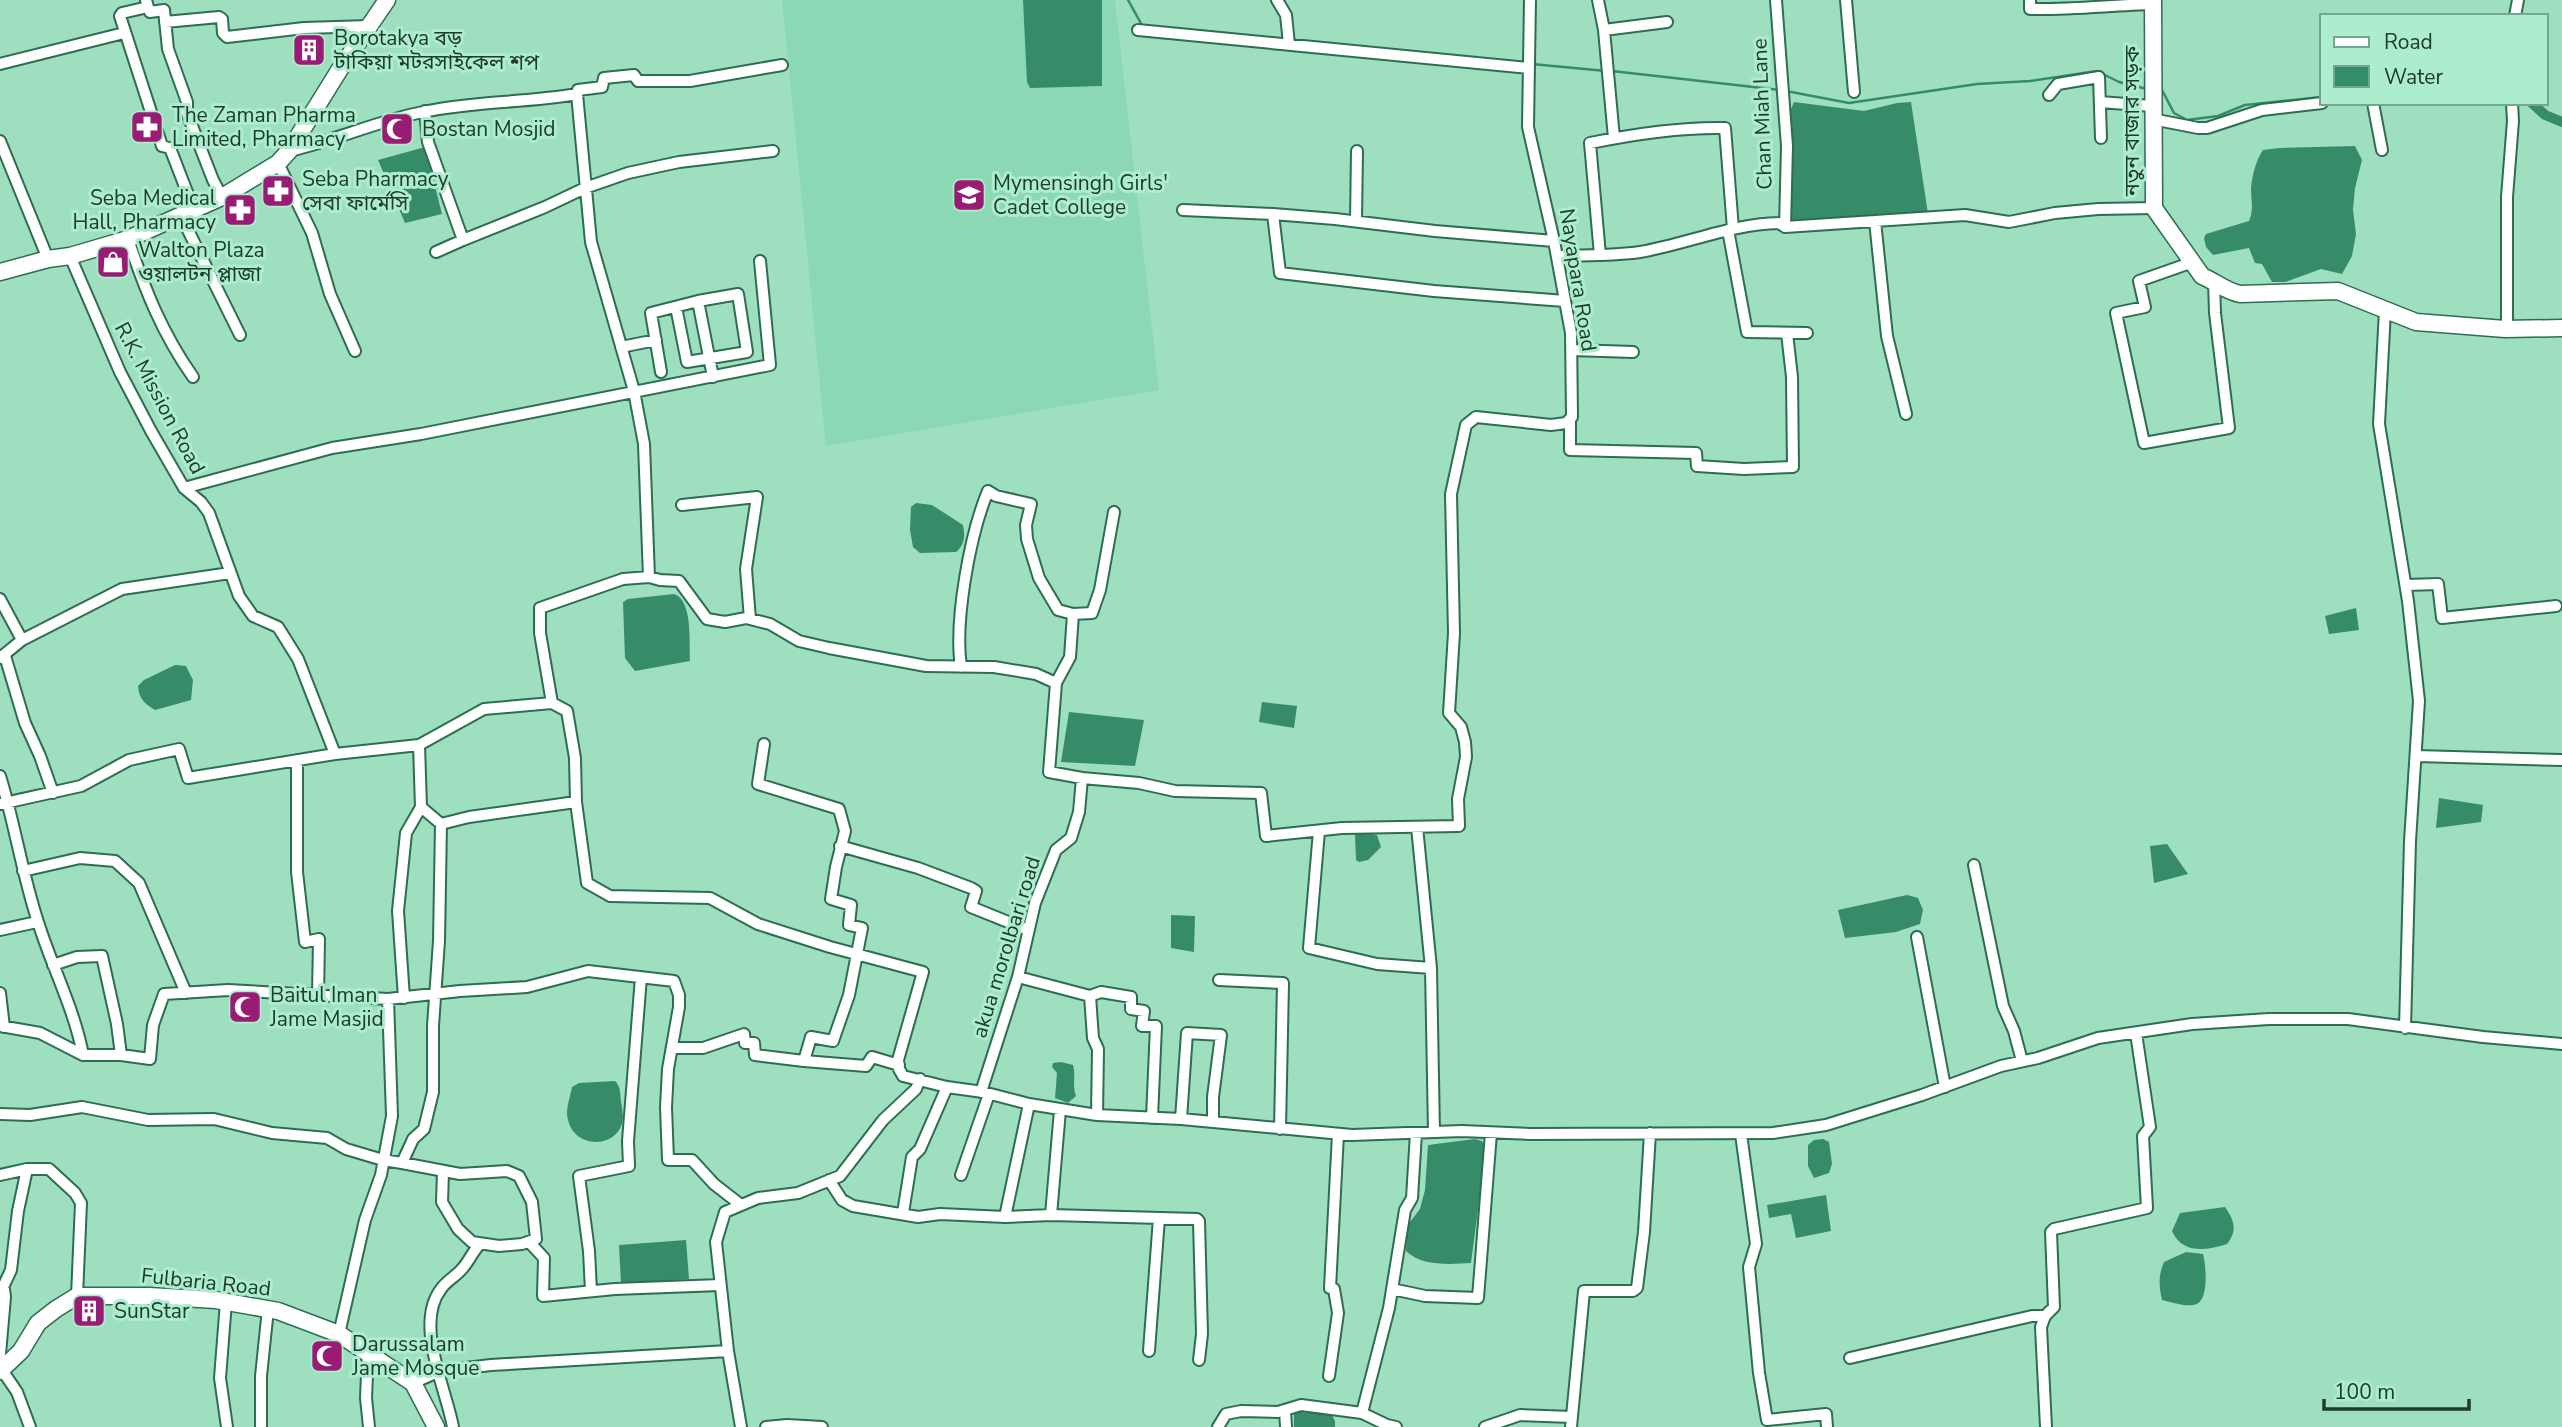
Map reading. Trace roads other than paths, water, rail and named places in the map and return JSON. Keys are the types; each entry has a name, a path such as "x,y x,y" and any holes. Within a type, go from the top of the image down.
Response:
{"main road":[{"path":"0,272 128,239 222,197 278,163 289,151 387,0"},
{"name":"নতুন বাজার সড়ক","path":"2153,2 2154,208 2203,276 2226,291 2240,294 2337,291 2416,322 2507,329 2562,328"},
{"name":"Fulbaria Road","path":"77,1297 149,1296 226,1302 268,1309 339,1334 413,1383 436,1427"},
{"path":"0,1363 20,1351 38,1323 77,1297"}],"street":[{"path":"1277,0 1286,15 1289,44"},
{"name":"Nayapara Road","path":"1530,0 1528,127 1557,256 1572,350 1573,407 1570,450 1696,453 1697,466 1744,469 1793,467 1792,377 1787,333"},
{"path":"1598,0 1604,30 1614,138"},
{"name":"Chan Miah Lane","path":"1776,0 1787,146 1785,227"},
{"path":"1846,0 1854,92"},
{"path":"2030,0 2030,9 2153,2"},
{"path":"222,197 187,113 187,102 168,49 163,9 150,12 147,3 122,13 120,16 124,33 162,146 170,148 187,213 240,335"},
{"path":"165,22 219,17 222,19 223,33 227,37 304,28 369,26"},
{"path":"1604,30 1667,22"},
{"path":"1138,30 1248,43 1289,44 1528,68"},
{"path":"0,64 124,33"},
{"path":"649,576 644,444 634,391 591,242 578,90 602,87 604,78 634,75 638,82 690,81 782,65"},
{"path":"2049,95 2058,83 2099,77 2101,138"},
{"path":"289,151 318,145 344,134 425,111 577,94"},
{"path":"2100,102 2207,128 2262,110 2320,103"},
{"path":"2373,105 2382,150"},
{"path":"2507,329 2507,197 2512,105"},
{"path":"425,111 428,142 463,240"},
{"path":"1600,255 1590,144 1614,138 1700,127 1725,128 1730,230 1747,332 1807,333"},
{"path":"0,141 48,259"},
{"path":"1356,221 1357,150"},
{"path":"436,252 585,188 628,173 680,162 773,151"},
{"path":"278,163 313,233 330,294 355,351"},
{"path":"1557,256 1639,252 1770,223 1779,223 1785,227 1965,215 2009,222 2054,213 2154,208"},
{"path":"1184,210 1273,214 1356,221 1435,232 1554,241"},
{"path":"1273,214 1280,273 1462,294 1565,301"},
{"path":"1875,221 1887,337 1906,414"},
{"path":"128,239 151,304 171,345 193,377"},
{"name":"R.K. Mission Road","path":"70,256 120,372 184,488 201,502 209,513 245,607 253,616 278,627 298,659 335,754"},
{"path":"184,488 332,448 421,434 770,365 760,261"},
{"path":"2193,262 2139,281 2145,307 2116,313 2144,443 2230,428 2215,313 2214,281"},
{"path":"662,372 651,313 698,301 738,294 747,352 686,362 676,307"},
{"path":"698,301 713,377"},
{"path":"2385,310 2379,424 2406,586 2419,701 2410,841 2405,1028"},
{"path":"621,347 656,340"},
{"path":"1572,350 1633,352"},
{"path":"1073,614 1070,657 1056,683 1049,772 1139,783 1175,791 1261,793 1266,836 1319,831 1457,827 1460,824 1458,799 1466,757 1461,727 1449,713 1454,633 1451,494 1466,425 1476,417 1551,425 1570,421"},
{"path":"961,667 958,648 962,599 979,511 988,491 996,496 1031,504 1026,534 1039,578 1058,610 1073,614 1092,613 1100,590 1115,512"},
{"path":"682,505 690,502 757,497 746,569 750,619"},
{"path":"53,793 2,657 22,640 122,589 230,573"},
{"path":"552,703 540,633 540,608 623,579 649,576 660,580 679,581 707,619 724,622 750,619 770,624 799,641 829,648 926,666 994,667 1036,674 1056,683"},
{"path":"2406,586 2438,584 2442,618 2556,606"},
{"path":"0,599 22,640"},
{"path":"4,804 81,786 129,760 179,749 188,778 335,754 419,745 484,709 552,703 567,711 575,758 576,802 587,883 610,896 710,898 758,924 923,972 899,1065 903,1076 1030,1104 1097,1115 1181,1119 1338,1134 1773,1133 1826,1125 2001,1066 2098,1038 2192,1024 2269,1019 2347,1020 2562,1044"},
{"path":"764,744 758,784 839,808 845,831 831,899 851,905 849,925 862,928 846,1006 833,1041 811,1037 804,1061"},
{"path":"404,998 398,947 398,911 406,834 421,807 419,745"},
{"path":"2416,756 2562,760"},
{"path":"297,760 299,901 305,942 319,939 318,996"},
{"path":"0,776 4,804 37,922 77,1026 83,1055"},
{"name":"akua morolbari road","path":"961,1175 1018,977 1035,903 1056,850 1071,838 1079,812 1082,778"},
{"path":"441,824 469,817 576,802"},
{"path":"421,807 441,824"},
{"path":"402,1163 413,1139 424,1129 433,1092 441,824"},
{"path":"1417,827 1431,968 1434,1132"},
{"path":"1319,831 1309,948 1377,964 1431,968"},
{"path":"840,846 918,868 971,888 975,891 971,907 1028,930"},
{"path":"23,871 80,858 115,861 139,883 186,993"},
{"path":"1974,865 2003,1006 2014,1031 2022,1061"},
{"path":"0,930 37,922"},
{"path":"1917,937 1945,1087"},
{"path":"54,965 77,957 102,956 121,1055"},
{"path":"0,993 2,1026 40,1033 83,1055 121,1055 150,1059 153,1025 164,994 228,990 388,999 527,987 588,971 674,981 677,985 678,1017 668,1069 668,1160 692,1160 714,1184 741,1205"},
{"path":"591,1291 589,1251 579,1176 629,1166 628,1141 641,977"},
{"path":"1018,977 1090,996 1101,992 1131,997 1131,1009 1144,1011 1142,1026 1156,1026 1152,1118"},
{"path":"1219,980 1283,983 1280,1129"},
{"path":"1090,996 1093,1038 1098,1049 1097,1115"},
{"path":"339,1334 356,1254 383,1160 392,1116 388,999"},
{"path":"1181,1119 1187,1033 1220,1035 1213,1122"},
{"path":"2046,1427 2041,1327 2045,1316 2054,1307 2050,1237 2054,1229 2147,1208 2143,1136 2150,1127 2136,1033"},
{"path":"673,1048 703,1048 744,1034 745,1043 754,1042 755,1055 866,1066 872,1057 899,1065"},
{"path":"741,1427 728,1351 716,1242 725,1212 758,1198 798,1194 840,1176 883,1120 916,1089 920,1079"},
{"path":"903,1213 912,1157 920,1149 947,1087"},
{"path":"1005,1217 1030,1104"},
{"path":"0,1114 30,1115 82,1107 148,1120 214,1119 272,1133 327,1138 346,1149 383,1160 443,1172 460,1174 507,1171 519,1176 532,1202 536,1239 499,1246 472,1242 458,1229 442,1202 443,1172"},
{"path":"1051,1215 1060,1110"},
{"path":"1362,1413 1392,1289 1405,1210 1412,1198 1416,1133"},
{"path":"1392,1289 1425,1296 1478,1298 1491,1133"},
{"path":"1485,1427 1520,1415 1572,1422 1584,1291 1633,1291 1637,1288 1644,1232 1650,1133"},
{"path":"1329,1376 1338,1313 1334,1289 1330,1288 1338,1134"},
{"path":"1741,1134 1756,1244 1749,1268 1759,1373 1767,1420 1826,1414 1827,1427"},
{"path":"27,1169 18,1211 11,1270 1,1287 5,1297 0,1363 17,1392 30,1427"},
{"path":"0,1175 27,1169 49,1169 75,1193 81,1203 77,1297"},
{"path":"829,1181 842,1200 853,1206 918,1217 940,1214 1005,1217 1051,1215 1199,1221 1202,1335 1199,1360"},
{"path":"1149,1351 1159,1218"},
{"path":"529,1242 544,1258 543,1296 720,1285"},
{"path":"453,1427 429,1322 441,1288 463,1269 470,1254 481,1244"},
{"path":"226,1302 220,1378 227,1427"},
{"path":"261,1427 261,1376 268,1309"},
{"path":"1850,1357 2032,1316 2045,1316"},
{"path":"413,1383 440,1371 491,1365 728,1351"},
{"path":"368,1352 366,1398 369,1427"},
{"path":"1218,1427 1226,1414 1285,1410 1301,1405 1362,1413 1396,1427"},
{"path":"1285,1410 1286,1427"},
{"path":"766,1427 822,1427"}],"water":[{"path":"1023,0 1102,0 1102,86 1030,88 1027,82"},
{"path":"1794,102 1864,111 1911,102 1928,214 1791,220 1791,109"},
{"path":"2355,146 2362,160 2353,210 2356,234 2352,256 2342,274 2321,269 2285,282 2272,282 2262,264 2255,263 2249,248 2213,255 2206,247 2206,234 2249,221 2252,209 2252,178 2263,150"},
{"path":"425,147 442,214 405,223 378,160"},
{"path":"916,503 932,505 963,525 964,540 956,552 920,553 913,547 910,530 911,507"},
{"path":"674,594 680,598 687,613 690,661 635,671 625,658 623,602 628,599"},
{"path":"2356,608 2359,630 2329,634 2325,616"},
{"path":"175,665 186,666 193,680 191,700 155,710 143,701 138,686 144,680"},
{"path":"1262,702 1297,706 1294,728 1259,722"},
{"path":"1069,712 1144,720 1135,766 1061,762"},
{"path":"2439,798 2483,805 2481,822 2436,828"},
{"path":"1361,832 1377,835 1381,847 1368,860 1359,862 1356,860 1355,835"},
{"path":"2167,844 2188,874 2154,883 2150,846"},
{"path":"1907,895 1918,898 1923,910 1920,924 1896,932 1845,938 1838,910"},
{"path":"1171,915 1195,916 1194,952 1171,948"},
{"path":"1053,1063 1073,1065 1074,1069 1076,1096 1068,1103 1055,1098 1057,1073 1052,1067"},
{"path":"615,1081 620,1090 623,1116 617,1132 611,1138 594,1142 578,1136 567,1116 572,1087 579,1083"},
{"path":"1475,1139 1482,1141 1486,1148 1471,1263 1420,1260 1406,1251 1407,1226 1420,1209 1425,1190 1428,1145"},
{"path":"1823,1139 1829,1142 1832,1164 1829,1173 1814,1178 1808,1166 1808,1145 1814,1140"},
{"path":"1826,1195 1831,1231 1796,1238 1791,1214 1769,1218 1767,1205"},
{"path":"2225,1207 2234,1225 2233,1234 2227,1244 2195,1249 2182,1244 2172,1231 2180,1213"},
{"path":"686,1240 689,1279 621,1284 619,1245"},
{"path":"2186,1252 2203,1254 2206,1281 2201,1301 2189,1305 2162,1300 2160,1281 2164,1262"},
{"path":"1300,1412 1332,1415 1335,1427 1294,1427 1294,1414"}],"waterway":[{"path":"1128,0 1143,27"},
{"path":"1292,40 1435,54"},
{"path":"1532,64 1606,71"},
{"path":"1612,71 1780,90"},
{"path":"1786,91 1849,103 1977,84 2030,81 2097,71 2119,82 2147,89"},
{"path":"2162,90 2174,113 2187,120 2218,116 2245,105 2320,97"},
{"path":"2534,105 2545,115 2562,122"}],"place":[{"name":"Borotakya বড় টাকিয়া মটরসাইকেল শপ","path":"309,50"},
{"name":"The Zaman Pharma Limited, Pharmacy","path":"147,127"},
{"name":"Bostan Mosjid","path":"397,129"},
{"name":"Seba Pharmacy সেবা ফার্মেসি","path":"278,191"},
{"name":"Mymensingh Girls' Cadet College","path":"969,195"},
{"name":"Seba Medical Hall, Pharmacy","path":"240,210"},
{"name":"Walton Plaza ওয়ালটন প্লাজা","path":"113,262"},
{"name":"Baitul Iman Jame Masjid","path":"245,1007"},
{"name":"SunStar","path":"89,1311"},
{"name":"Darussalam Jame Mosque","path":"327,1356"}]}
